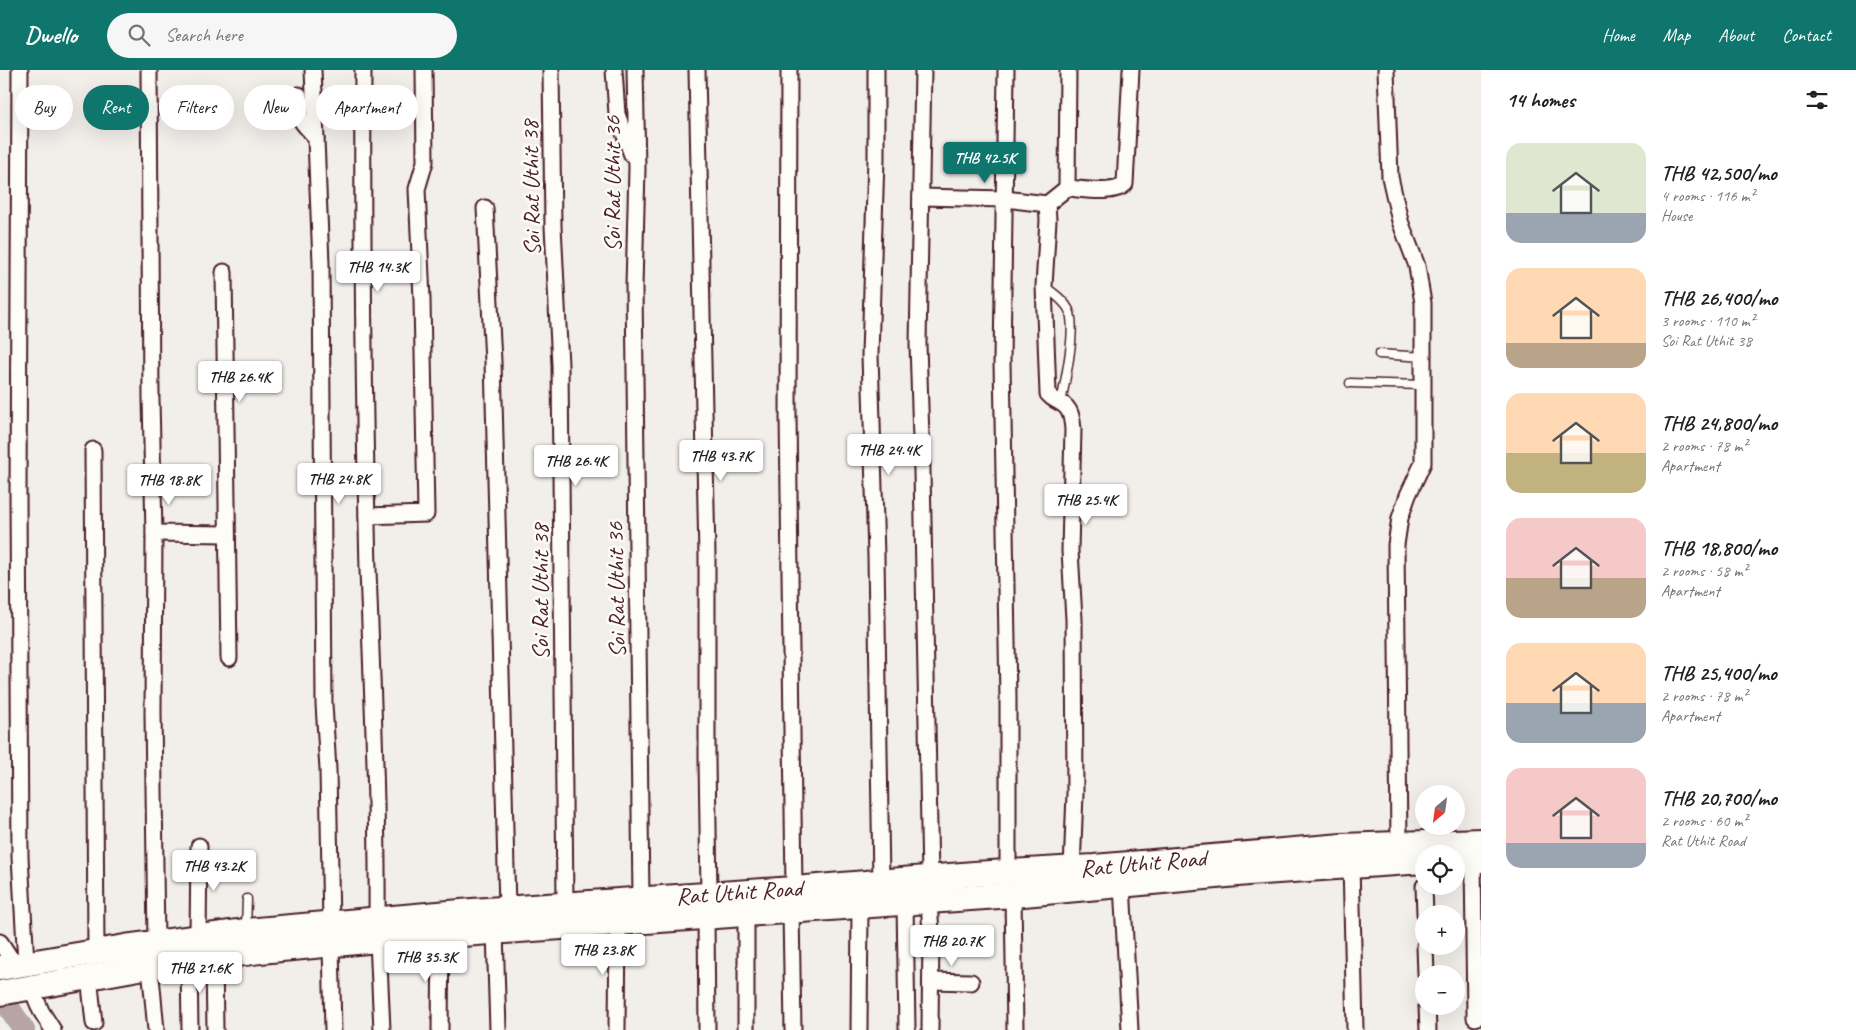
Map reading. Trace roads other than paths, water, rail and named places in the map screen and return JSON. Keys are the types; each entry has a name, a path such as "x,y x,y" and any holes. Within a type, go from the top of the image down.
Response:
{"main road":[{"name":"Rat Uthit Road","path":"0,992 150,966 214,958 331,934 378,930 507,908 642,899 707,905 746,914 792,900 881,882 930,890 1013,895 1088,875 1342,846 1399,844 1473,855"},
{"name":"Rat Uthit Road","path":"378,930 441,936 618,922 707,905 792,900 860,906 905,903 930,890 1008,872 1088,875 1122,885 1351,864 1415,861"},
{"name":"Rat Uthit Road","path":"12,966 246,930 331,934"}],"street":[{"path":"12,966 20,857 18,485 20,70"},
{"path":"149,70 156,943"},
{"path":"313,70 321,263 324,704 328,770 333,1030"},
{"path":"363,70 362,266 367,516 382,1030"},
{"path":"367,516 426,514 422,299 417,189 425,162 424,70"},
{"name":"Soi Rat Uthit 38","path":"552,70 553,226 560,365 565,904"},
{"path":"614,70 617,114 637,168"},
{"name":"Soi Rat Uthit 36","path":"635,70 637,168 634,287 642,899"},
{"path":"697,70 707,557 707,1030"},
{"path":"789,70 788,376 793,1030"},
{"path":"876,70 876,158 870,355 876,556 881,882"},
{"path":"923,70 918,344 930,890 930,1030"},
{"path":"1006,70 1002,362 1008,698 1008,872"},
{"path":"1067,188 1068,70"},
{"path":"921,197 1005,199 1047,204 1067,188 1114,190 1121,188 1125,184 1132,70"},
{"path":"1386,70 1390,177 1400,221 1417,266 1423,303 1422,463 1400,518 1396,545 1399,844"},
{"path":"306,126 313,131 316,139"},
{"path":"1047,204 1048,220 1044,286 1048,394 1053,400 1061,402 1067,407 1071,415 1073,429 1070,551 1074,619 1075,794 1088,875"},
{"path":"485,208 494,361 507,908"},
{"path":"224,272 229,658"},
{"path":"93,450 96,952"},
{"path":"154,533 227,534"},
{"path":"198,938 199,846"},
{"path":"1473,855 1475,1018"},
{"path":"1351,864 1355,1030"},
{"path":"1122,885 1130,1030"},
{"path":"1013,895 1015,1030"},
{"path":"905,903 908,1030"},
{"path":"859,1030 860,906"},
{"path":"746,914 746,1030"},
{"path":"617,1030 618,922"},
{"path":"495,932 498,1030"},
{"path":"440,1030 441,936"},
{"path":"0,942 12,966"},
{"path":"214,958 215,1030"},
{"path":"189,961 190,1030"},
{"path":"150,966 156,1030"},
{"path":"90,976 94,1023"},
{"path":"931,981 971,982"},
{"path":"27,988 53,1030"},
{"path":"1427,1015 1428,1030"}],"lane":[{"path":"1044,286 1064,302 1070,312 1070,346 1061,402"},
{"path":"1379,354 1423,357"},
{"path":"1350,383 1423,385"},
{"path":"246,930 247,899"}],"waterway":[{"path":"0,994 24,1030"}]}
